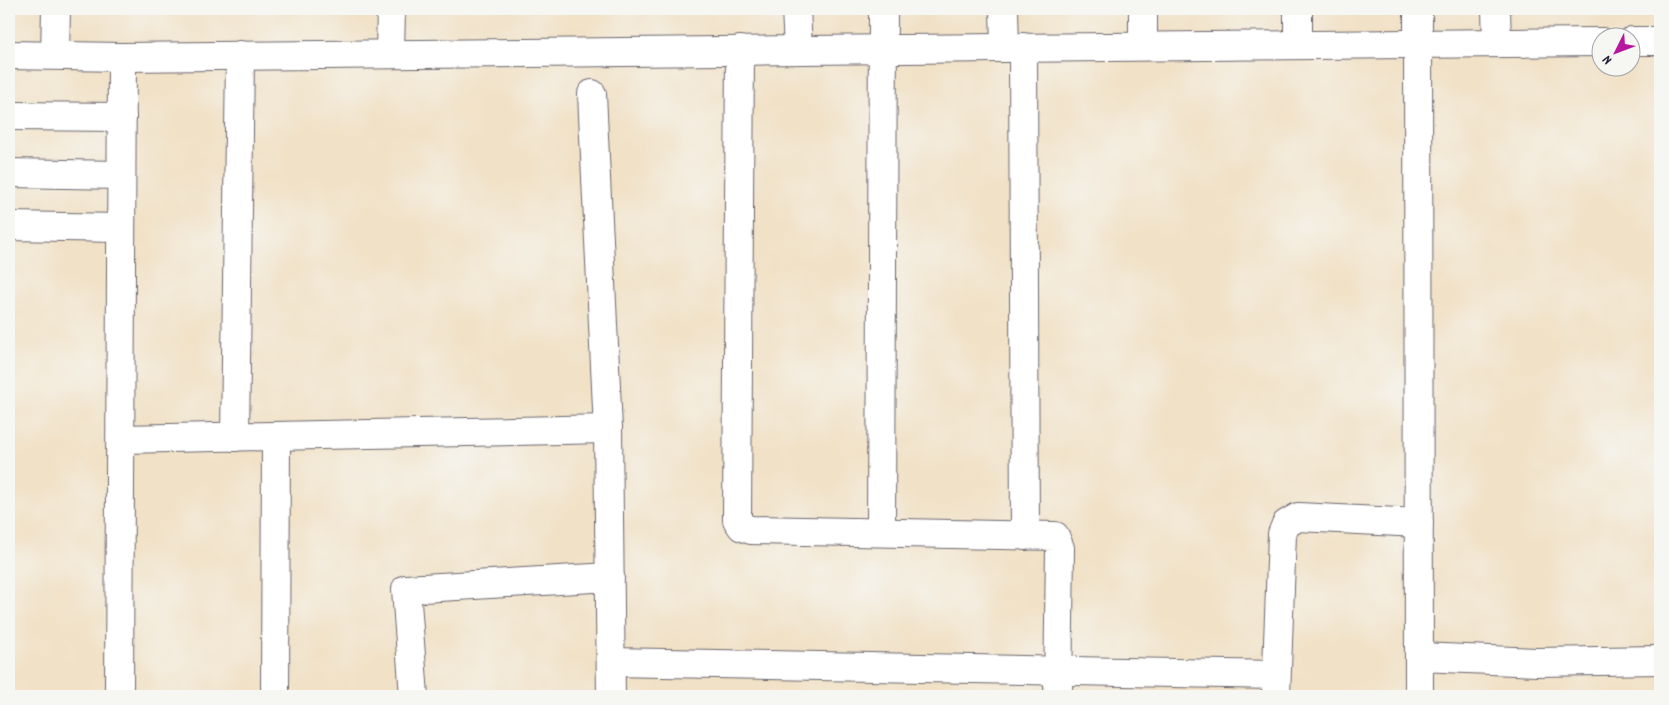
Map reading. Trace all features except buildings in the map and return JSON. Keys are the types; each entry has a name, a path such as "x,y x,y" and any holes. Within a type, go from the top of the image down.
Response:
{"street":[{"path":"55,55 56,9"},
{"path":"390,9 390,53"},
{"path":"796,9 798,49"},
{"path":"881,532 883,9"},
{"path":"1004,9 1014,47 1025,536"},
{"path":"1143,9 1143,46"},
{"path":"1298,9 1298,44"},
{"path":"1418,9 1419,696"},
{"path":"1496,9 1497,43"},
{"path":"1642,42 1660,41"},
{"path":"9,55 122,57 240,54 1592,42"},
{"path":"740,50 737,520 742,526 751,530 1055,536 1060,548 1057,684"},
{"path":"235,437 240,54"},
{"path":"119,696 122,439 120,175 122,57"},
{"path":"592,94 608,429 611,696"},
{"path":"9,116 122,117"},
{"path":"9,173 120,175"},
{"path":"9,226 120,228"},
{"path":"122,439 608,429"},
{"path":"275,696 276,436"},
{"path":"611,662 1057,684 1276,686 1282,534 1286,524 1298,517 1419,523"},
{"path":"414,696 406,589 610,577"},
{"path":"1420,658 1537,662 1660,660"}]}
